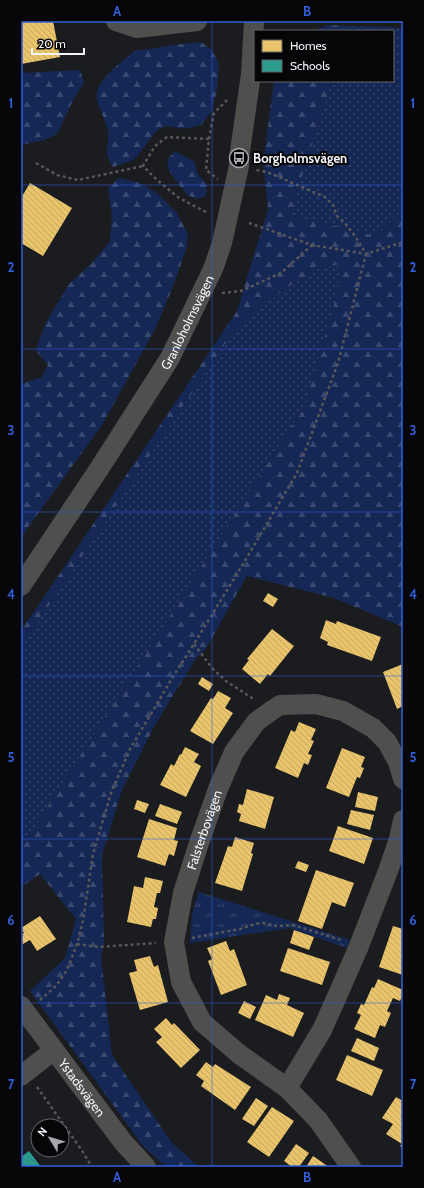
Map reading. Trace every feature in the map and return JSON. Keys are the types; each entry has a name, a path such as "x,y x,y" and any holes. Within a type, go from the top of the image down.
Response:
{"street":[{"path":"117,21 137,28 197,21"},
{"name":"Granloholmsvägen","path":"21,586 99,469 170,358 213,269 222,243 235,191 251,74 254,21"},
{"name":"Falsterbovägen","path":"351,1167 318,1120 287,1088 239,1054 202,1022 181,982 174,942 183,893 218,790 234,752 256,722 271,711 280,705 316,704 344,711 373,728 387,742 398,762 403,779"},
{"path":"287,1088 322,1030 359,946 388,871 399,839 403,820"},
{"name":"Ystadsvägen","path":"23,1009 123,1142 146,1167"},
{"path":"24,1074 54,1050"}],"path":[{"path":"230,97 214,113 206,170 235,191"},
{"path":"36,163 56,176 78,180 143,166 155,146 167,137 210,139"},
{"path":"143,166 179,198 206,212"},
{"path":"23,1009 56,986 67,970 77,944 83,921 93,854 111,793 130,749 174,675 237,575 297,473 338,363 366,254 355,236 345,223 337,216 333,205 325,197 267,172 239,166"},
{"path":"249,223 312,244 366,254 403,242"},
{"path":"225,286 223,293 241,291 281,273 312,244"},
{"path":"194,644 212,668 226,681 271,711"},
{"path":"77,944 98,947 174,942 263,923 276,926 293,924 359,946"},
{"path":"24,1074 81,1148 92,1167"}],"green space":[{"path":"328,25 349,26 347,30 315,30"},
{"path":"349,26 391,27 403,29 403,210 375,236 290,215 332,82 394,82 394,30 347,30"},
{"path":"201,42 212,50 219,64 217,89 212,111 201,125 184,129 166,126 156,131 133,160 113,167 107,153 108,131 97,99 97,92 100,85 117,65 136,50"},
{"path":"80,70 84,83 73,100 57,134 44,140 21,145 21,73"},
{"path":"274,82 332,82 290,215 375,236 403,210 403,627 334,598 247,576 205,650 196,658 155,725 122,790 102,855 104,942 101,957 112,1055 172,1143 199,1167 166,1167 143,1146 30,991 65,958 76,919 40,874 21,887 21,848 305,405 335,301 341,264 320,268 286,288 233,332 21,647 21,631 237,311 268,209 263,164"},
{"path":"175,151 195,162 197,172 207,185 206,196 197,199 187,195 169,171 167,160"},
{"path":"119,178 140,183 157,193 176,212 188,234 186,250 170,294 154,331 102,425 21,537 21,384 42,377 48,365 36,351 45,324 69,284 92,263 110,241 112,215 108,188"},
{"path":"341,264 335,301 305,405 21,848 21,647 233,332 286,288 320,268"},
{"path":"199,892 350,940 347,948 290,928 190,943 192,914"}],"building: Homes":[{"path":"21,21 53,21 60,57 21,64"},
{"path":"30,183 72,208 43,256 21,243 21,198"},
{"path":"268,593 278,599 273,607 263,601"},
{"path":"326,620 336,624 337,621 381,637 372,661 327,645 328,642 320,638"},
{"path":"272,629 294,646 270,676 268,674 260,684 242,669 249,660 247,659"},
{"path":"403,664 403,706 397,709 383,672"},
{"path":"202,677 213,684 209,691 198,684"},
{"path":"218,691 231,698 225,708 233,713 213,744 190,731 211,698 213,699"},
{"path":"299,722 316,729 311,740 314,741 308,754 312,755 308,765 304,763 298,778 275,768 291,730 295,732"},
{"path":"185,747 199,754 194,762 201,766 186,797 160,785 171,764 174,766"},
{"path":"342,748 365,757 361,767 364,768 360,778 357,777 349,797 326,788"},
{"path":"247,789 274,797 265,829 239,821 241,814 237,812 239,804 243,805"},
{"path":"358,792 378,797 375,811 355,807"},
{"path":"137,800 149,804 145,813 134,809"},
{"path":"160,804 182,812 177,824 155,816"},
{"path":"351,810 374,815 370,830 347,824"},
{"path":"149,819 177,828 174,840 178,841 174,856 169,854 165,866 137,857"},
{"path":"338,826 373,838 364,864 329,851"},
{"path":"235,837 254,843 251,853 253,854 242,891 215,883 228,846 232,847"},
{"path":"298,861 309,865 306,872 295,868"},
{"path":"316,870 354,883 345,907 332,902 322,929 298,921"},
{"path":"145,877 163,881 160,893 157,893 154,907 158,908 156,919 153,919 151,927 127,922 134,886 143,888"},
{"path":"40,916 56,939 37,951 30,940 23,944 21,941 21,935 24,933 21,928"},
{"path":"393,926 403,929 403,975 379,967"},
{"path":"294,930 314,937 309,950 290,943"},
{"path":"226,941 230,951 234,949 247,985 221,995 208,961 212,959 207,948"},
{"path":"288,948 330,962 322,985 280,971"},
{"path":"150,956 154,967 158,965 168,1002 140,1010 129,973 137,971 134,960"},
{"path":"378,979 403,990 403,994 400,1001 393,998 387,1011 391,1013 385,1027 380,1025 375,1038 354,1029 361,1015 357,1013 361,1004 364,1005 372,987 374,988"},
{"path":"279,994 290,998 287,1005 304,1013 293,1037 255,1020 266,995 277,1000"},
{"path":"244,1001 256,1007 250,1019 238,1013"},
{"path":"166,1018 172,1025 174,1023 200,1050 181,1068 156,1042 162,1037 154,1029"},
{"path":"357,1038 379,1048 374,1061 351,1051"},
{"path":"347,1055 383,1070 372,1096 336,1080"},
{"path":"206,1062 213,1067 215,1064 251,1087 235,1110 201,1086 204,1081 196,1075"},
{"path":"396,1097 403,1101 403,1114 401,1117 403,1118 403,1148 400,1146 402,1144 386,1134 393,1124 382,1118"},
{"path":"256,1098 268,1106 254,1126 242,1119"},
{"path":"272,1107 294,1121 269,1157 247,1142"},
{"path":"296,1144 309,1153 299,1167 292,1167 284,1161"},
{"path":"313,1156 329,1167 306,1167"}],"building: Schools":[{"path":"29,1151 30,1158 34,1158 41,1167 21,1167 21,1157"}],"place":[{"name":"Borgholmsvägen","path":"239,158"}]}
